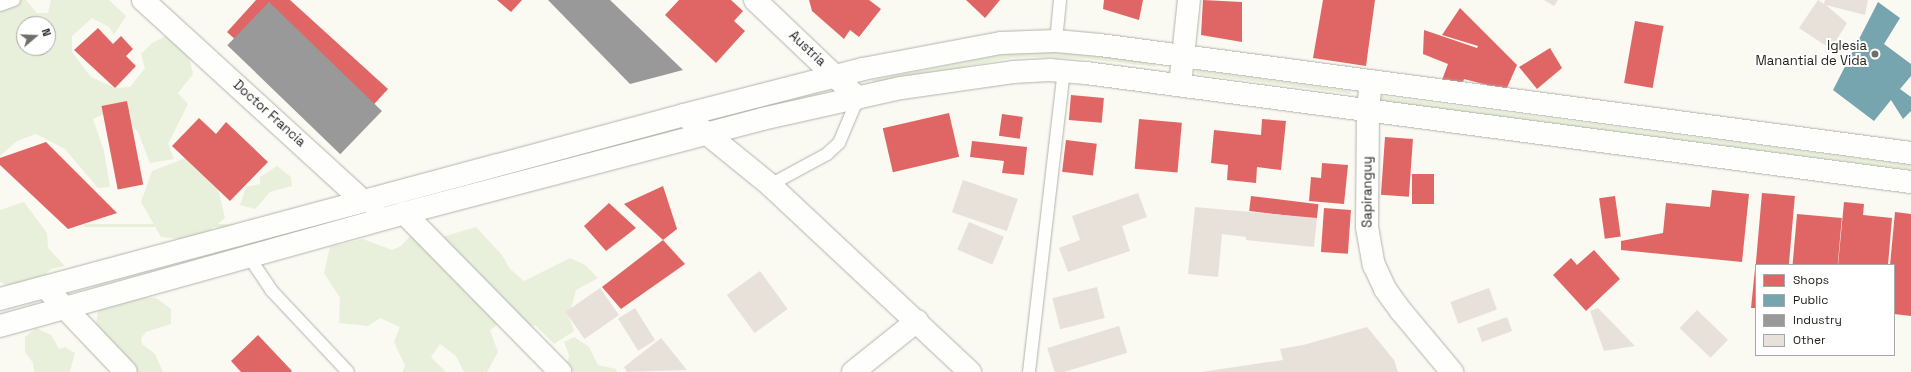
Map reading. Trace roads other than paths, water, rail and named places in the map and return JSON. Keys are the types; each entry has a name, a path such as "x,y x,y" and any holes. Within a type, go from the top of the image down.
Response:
{"main road":[{"name":"Doctor Francia","path":"143,0 362,200 404,213"},
{"name":"Austria","path":"755,0 858,98"},
{"path":"1180,85 1190,0"},
{"path":"0,299 362,200 836,76 1001,43 1056,41 1184,56 1911,153"},
{"path":"0,326 404,213 707,135 762,119 901,88 1013,72 1064,71 1180,85 1911,182"},
{"name":"Sapiranguy","path":"1371,81 1368,110 1367,227 1374,265 1385,289 1401,311 1452,372"},
{"path":"684,115 770,185 970,372"},
{"path":"404,213 560,372"},
{"path":"45,286 63,309 126,372"},
{"path":"854,372 917,321"}],"lane":[{"path":"0,5 14,0"},
{"path":"1056,41 1060,0"},
{"path":"1029,372 1064,71"},
{"path":"770,185 827,154 839,143 858,98"},
{"path":"249,257 271,290 348,372"}],"place":[{"name":"Iglesia Manantial de Vida","path":"1875,54"}]}
